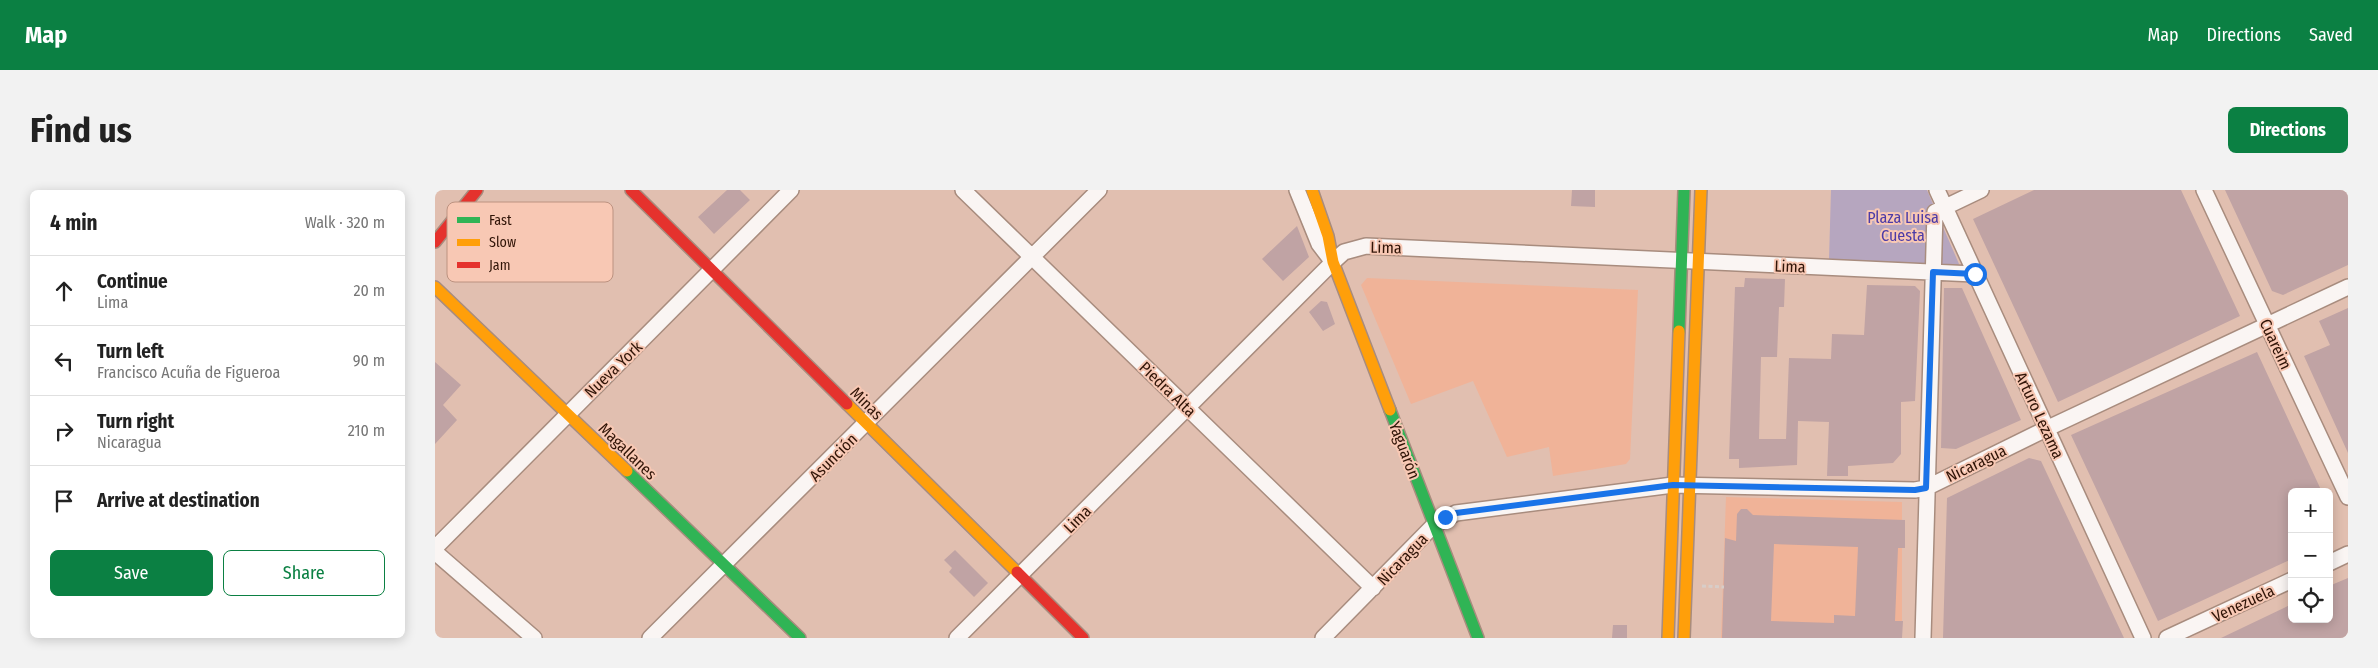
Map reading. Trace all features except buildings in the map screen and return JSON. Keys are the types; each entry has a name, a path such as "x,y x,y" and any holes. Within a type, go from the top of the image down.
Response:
{"street":[{"path":"467,202 477,190"},
{"name":"Minas","path":"631,190 714,270 865,424 1083,638"},
{"name":"Nueva York","path":"435,550 566,414 714,270 791,190"},
{"name":"Piedra Alta","path":"963,190 1373,588"},
{"name":"Asunción","path":"650,638 1033,258 1099,190"},
{"name":"Yaguarón","path":"1297,190 1319,244 1333,262"},
{"name":"Yaguarón","path":"1312,190 1328,236 1333,262 1478,638"},
{"path":"1668,638 1684,190"},
{"path":"1684,638 1701,190"},
{"path":"1923,638 1935,212 1981,190"},
{"name":"Cuareim","path":"2203,190 2348,497"},
{"name":"Arturo Lezama","path":"1937,191 2143,638"},
{"path":"435,242 447,227"},
{"name":"Lima","path":"957,638 1344,252 1366,246 1439,248 1681,262 1975,274"},
{"name":"Magallanes","path":"435,287 800,638"},
{"name":"Nicaragua","path":"1323,638 1435,525 1456,513 1673,485 1915,490 1926,488 2046,429 2348,287"},
{"path":"435,550 534,638"},
{"path":"2333,561 2348,554"},
{"name":"Venezuela","path":"2167,638 2288,582"}],"shaded area":[{"path":"1367,278 1638,290 1630,459 1626,464 1553,476 1549,447 1507,457 1473,381 1411,404 1361,285"},
{"path":"1726,497 1902,502 1902,638 1721,638"}],"green space":[{"name":"Plaza Luisa Cuesta","path":"1831,190 1927,190 1959,264 1957,266 1829,260"}],"traffic: fast":[{"path":"1679,331 1684,190"},
{"path":"1390,410 1478,638"},
{"path":"627,471 800,638"}],"traffic: slow":[{"path":"1312,190 1328,236 1333,262 1390,410"},
{"path":"1684,638 1701,190"},
{"path":"435,287 627,471"},
{"path":"1668,638 1679,331"},
{"path":"847,404 1017,572"}],"traffic: jam":[{"path":"467,202 477,190"},
{"path":"631,190 847,404"},
{"path":"435,242 447,227"},
{"path":"1017,572 1083,638"}],"route":[{"path":"1445,517 1456,513 1656,486 1915,490 1926,488 1933,272 1975,274"}]}
